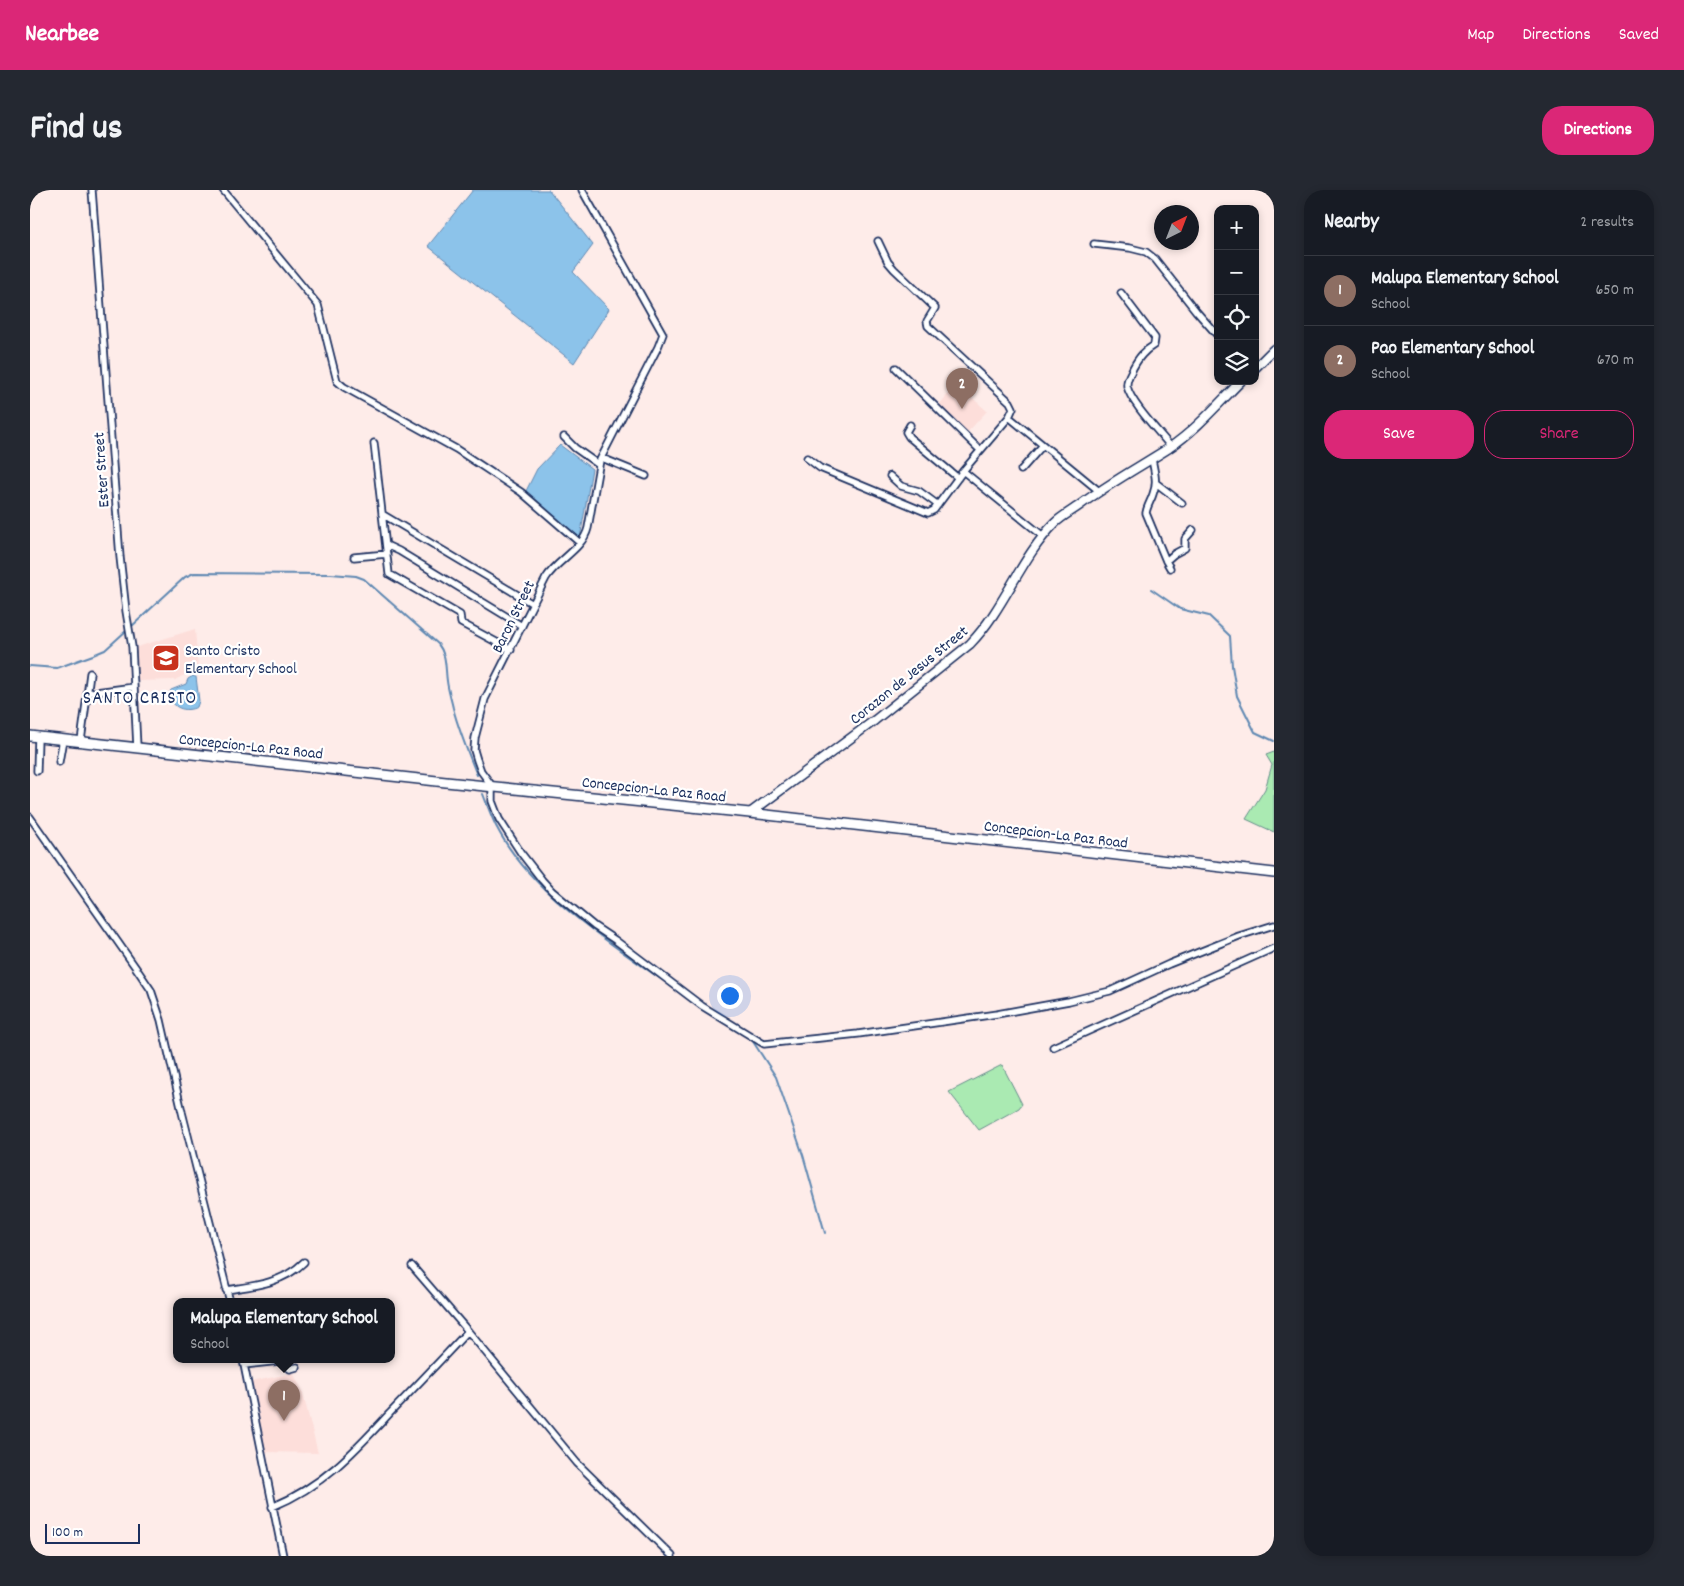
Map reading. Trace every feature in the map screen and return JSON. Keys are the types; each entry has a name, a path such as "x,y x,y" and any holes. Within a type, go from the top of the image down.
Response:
{"main road":[{"name":"Concepcion-La Paz Road","path":"34,736 750,812 1274,873"}],"street":[{"name":"Ester Street","path":"92,190 120,556 127,623 132,648 137,747"},
{"path":"224,190 318,305 337,381 344,387 456,449 521,492 580,543"},
{"name":"Baron Street","path":"492,786 481,771 474,750 475,738 485,699 549,573 580,543 586,533 599,465 663,338 663,334 582,190"},
{"path":"807,458 820,468 923,512 932,512 980,450 1009,417 1013,408 1010,402 928,326 927,322 935,308 888,262 878,241"},
{"path":"1094,244 1130,248 1146,252 1155,259 1214,331"},
{"path":"1121,293 1155,338 1154,345 1138,359 1127,380 1128,386 1134,401 1171,447"},
{"path":"1259,364 1274,349"},
{"path":"896,368 980,450"},
{"name":"Corazon de Jesus Street","path":"750,812 875,720 970,644 993,615 1043,536 1057,522 1099,491 1171,447 1200,422 1236,385"},
{"path":"1009,417 1099,491"},
{"path":"910,425 906,432 907,434 958,478"},
{"path":"564,437 575,448 599,465"},
{"path":"374,443 389,574 460,615 461,623 510,650"},
{"path":"1021,470 1043,445"},
{"path":"602,458 646,476"},
{"path":"1152,459 1156,483 1154,494 1147,506 1146,513 1170,568"},
{"path":"963,471 1043,536"},
{"path":"890,476 901,486 919,491 938,505"},
{"path":"1156,483 1182,503"},
{"path":"382,514 533,604"},
{"path":"1166,561 1185,548 1185,540 1193,530"},
{"path":"386,546 399,551 522,626"},
{"path":"354,557 387,554"},
{"path":"81,741 90,673"},
{"path":"88,693 134,687"},
{"path":"34,736 38,771"},
{"path":"59,762 63,739"},
{"path":"492,786 492,801 500,819 521,852 552,891 594,926 702,1006 764,1044 867,1033 997,1014 1069,1001 1110,991 1239,936 1274,925"},
{"path":"30,817 151,990 165,1031 182,1112 229,1298"},
{"path":"1053,1047 1274,948"},
{"path":"226,1290 280,1279 304,1262"},
{"path":"412,1266 577,1463 672,1556"},
{"path":"272,1507 296,1496 328,1475 355,1451 468,1331"},
{"path":"243,1363 283,1556"},
{"path":"282,1363 290,1369 297,1367"}],"shaded area":[{"path":"957,384 987,411 966,434 938,406"},
{"name":"Santo Cristo Elementary School","path":"195,629 198,668 175,680 136,681 134,648"},
{"path":"293,1373 302,1390 318,1453 264,1452 251,1382"}],"green space":[{"path":"1274,752 1274,832 1246,819 1265,789 1272,765 1266,755"},
{"path":"1002,1065 1022,1104 1019,1108 979,1130 949,1092"}],"water":[{"path":"473,190 549,190 593,245 573,272 609,309 574,363 428,246"},
{"path":"560,445 592,469 580,538 525,493 537,469"},
{"path":"193,676 196,677 199,701 197,707 192,709 180,708 173,703 169,695 171,690 186,684 188,679"}],"waterway":[{"path":"583,197 595,219"},
{"path":"131,627 185,577 194,573 331,574 356,576 364,579 441,648 455,717 477,775"},
{"path":"1151,589 1180,609 1209,616 1230,636 1237,696 1255,732 1274,741"},
{"path":"30,666 57,668 93,655 105,650 127,630"},
{"path":"483,794 496,826 510,849 547,892 592,930 661,979"},
{"path":"752,1040 776,1077 803,1155 825,1233"}],"place":[{"name":"Pao Elementary School","path":"962,409"},
{"name":"Santo Cristo Elementary School","path":"166,658"},
{"name":"Malupa Elementary School","path":"284,1421"}],"district":[{"name":"SANTO CRISTO","path":"140,696"}]}
